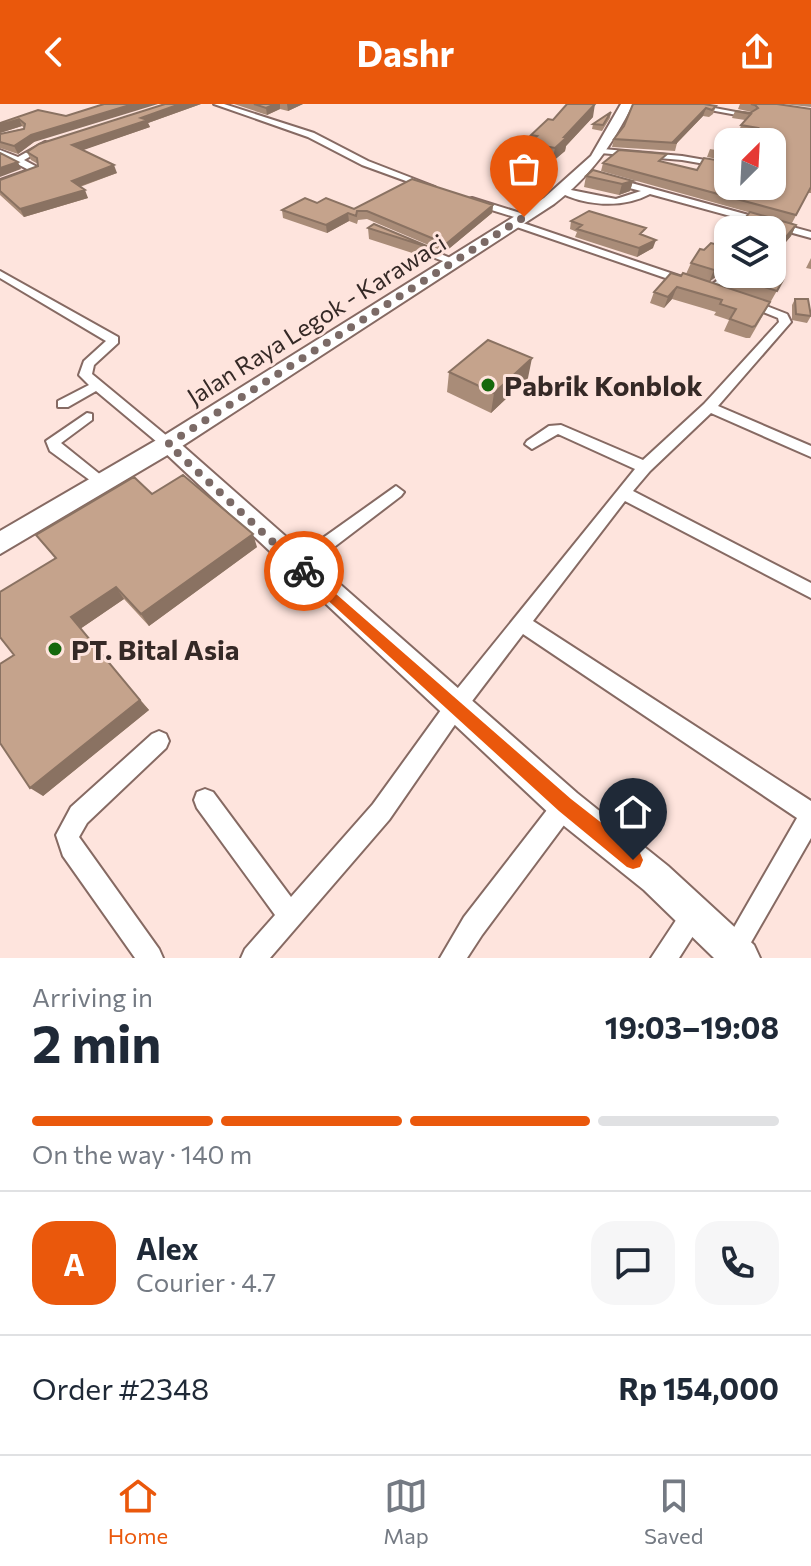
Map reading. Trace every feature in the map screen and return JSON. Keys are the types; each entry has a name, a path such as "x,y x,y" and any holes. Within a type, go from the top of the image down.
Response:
{"main road":[{"name":"Jalan Raya Legok - Karawaci","path":"0,544 168,444 561,191 585,173 603,151 627,104"}],"street":[{"path":"217,104 311,135 365,163 442,192"},
{"path":"680,104 706,110 714,106 748,115"},
{"path":"19,160 53,142"},
{"path":"603,151 714,164"},
{"path":"0,152 36,170 0,183"},
{"path":"585,173 811,235"},
{"path":"561,191 618,203 633,201 656,180"},
{"path":"254,958 381,812 456,706 623,493 645,467 709,407 785,322 783,316 775,311 455,196"},
{"path":"406,243 455,262"},
{"path":"0,274 114,340 84,370 85,375 168,444 565,805 656,878 737,954 811,815 521,623"},
{"path":"724,294 725,288"},
{"path":"63,404 98,385"},
{"path":"709,407 811,452"},
{"path":"87,417 53,441 55,448 102,484"},
{"path":"532,444 554,429 561,430 645,467"},
{"path":"298,565 396,492"},
{"path":"623,493 811,591"},
{"path":"150,958 71,848 67,835 79,815 159,741"},
{"path":"205,800 290,915"},
{"path":"453,958 473,926 565,805"},
{"path":"664,958 695,914"}],"building":[{"path":"104,104 133,104 31,135 14,146 0,142 0,134 24,129 25,124 19,119 0,123 38,110 66,116"},
{"path":"165,104 180,104 141,118 148,120 72,145 114,165 72,181 85,190 20,209 0,191 0,180 38,166 37,158 27,152 39,144"},
{"path":"254,104 275,104 266,108"},
{"path":"567,104 595,104 555,148 528,143 537,136 531,135 548,119 553,120"},
{"path":"633,104 716,106 712,110 706,108 673,142 677,143 614,139 624,126"},
{"path":"751,104 811,109 811,187 796,215 740,200 786,200 786,128 741,125 751,114 735,111 750,113 758,108"},
{"path":"611,112 603,125 593,124"},
{"path":"619,150 667,154 659,161 697,170 704,158 714,160 714,193 603,163"},
{"path":"0,153 18,162 0,168"},
{"path":"593,170 633,181 622,184 586,176"},
{"path":"412,179 493,205 446,244 367,211 357,211 356,216 348,213 326,225 282,210 305,198 317,203 326,198 354,209"},
{"path":"589,211 646,228 640,234 656,240 639,248 577,229 582,225 571,221"},
{"path":"786,222 796,225 786,237"},
{"path":"374,224 434,249 368,228"},
{"path":"714,244 714,270 691,263 700,249 704,250"},
{"path":"671,273 681,276 683,273 714,283 714,288 728,288 770,302 752,327 730,319 736,309 720,304 722,300 677,287 668,297 654,292"},
{"path":"795,299 808,299 811,316 796,314"},
{"path":"488,340 532,358 494,393 449,372"},
{"name":"PT. Bital Asia","path":"183,475 253,534 141,614 116,587 71,617 140,700 30,788 0,743 0,664 14,655 0,637 0,592 56,558 36,535 134,477 152,494"}],"way so far":[{"path":"304,571 168,444 524,217"}],"place":[{"name":"Pabrik Konblok","path":"488,385"},
{"name":"PT. Bital Asia","path":"55,649"}],"route":[{"path":"304,571 565,805 633,860"}]}
